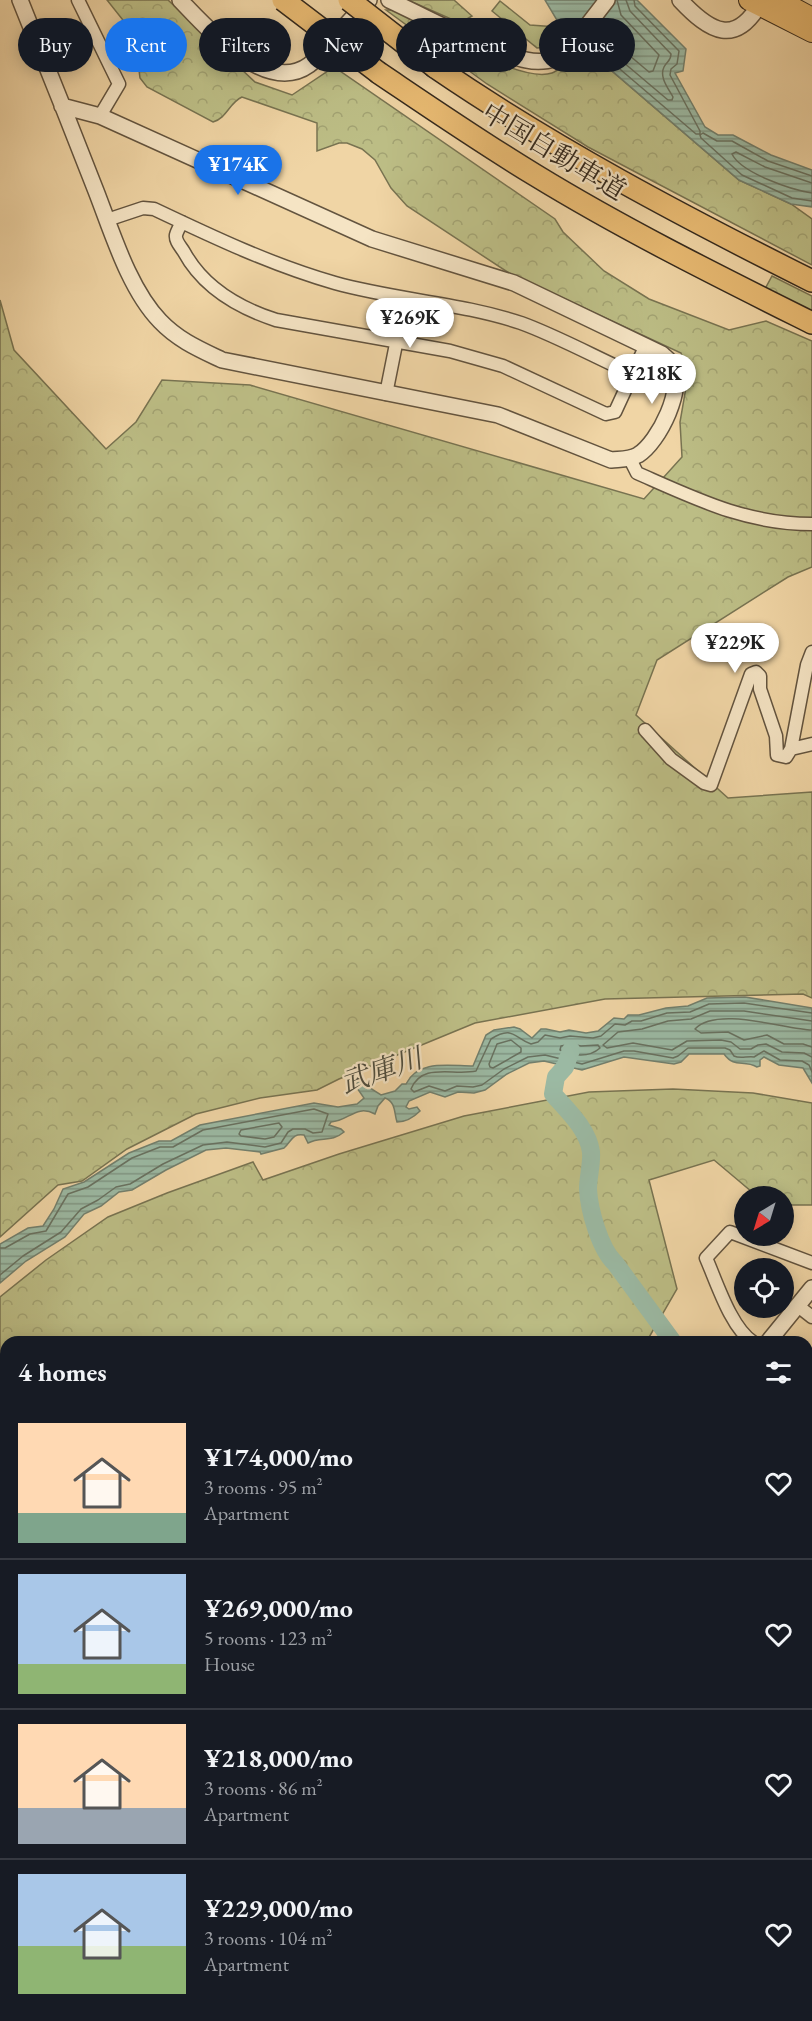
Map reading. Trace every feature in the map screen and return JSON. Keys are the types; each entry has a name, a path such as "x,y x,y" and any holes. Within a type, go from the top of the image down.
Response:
{"highway":[{"name":"中国自動車道","path":"283,0 379,73 535,175 663,248 812,323"},
{"name":"中国自動車道","path":"349,0 435,67 557,146 625,185 812,281"},
{"path":"779,0 812,18"},
{"path":"757,2 812,32"}],"street":[{"path":"20,0 62,106 107,219 131,276 160,321 189,345 222,360 498,415 611,460 630,459 649,446 657,437 673,395 675,380 673,365 662,354 514,283 372,239 100,116 62,106"},
{"path":"78,0 119,84 100,116"},
{"path":"180,0 216,37 266,71 280,74 296,71 309,65 369,0"},
{"path":"388,0 469,39 511,56 543,61 559,58 566,53 607,0"},
{"path":"680,0 707,25 724,31 742,24 757,2"},
{"path":"107,219 143,208 154,209 289,269 405,299 488,313 524,324 633,374"},
{"path":"182,222 176,234 186,256 204,278 229,299 250,312 276,320 450,351 503,366 606,414 615,412 645,347"},
{"path":"386,394 405,299"},
{"path":"630,459 637,473 713,507 754,519 812,524"},
{"path":"645,730 671,759 711,785 750,675 756,672 760,676 760,689 777,736 777,755 786,757 791,749 807,665 812,652"},
{"path":"791,749 812,744"},
{"path":"744,1336 728,1307 706,1258 730,1232 812,1263"},
{"path":"773,1336 812,1288"},
{"path":"798,1306 812,1317"}],"green space":[{"path":"107,0 168,0 199,29 199,72 244,72 255,82 292,95 326,72 341,72 555,219 563,232 604,271 649,299 729,330 766,321 812,341 812,567 788,577 657,660 636,715 728,798 812,792 812,998 803,994 605,999 475,1023 317,1090 260,1098 196,1114 127,1149 82,1181 58,1185 0,1237 0,300 14,350 106,449 136,422 162,380 250,385 644,499 682,457 680,422 688,376 681,353 509,273 407,206 391,188 375,160 362,149 347,143 339,143 317,151 317,123 242,97 222,117 213,122 147,87 140,78 139,72 187,72 187,18 121,18"},
{"path":"408,0 454,0 472,16 449,18"},
{"path":"500,1 521,18 501,18 492,11"},
{"path":"386,10 401,10 414,18 397,18"},
{"path":"527,23 539,26 539,48 527,40"},
{"path":"471,72 527,72 537,74 613,72 739,180 791,204 812,219 812,265 588,147"},
{"path":"772,276 812,296 812,312 765,289"},
{"path":"673,1089 753,1093 812,1103 812,1205 794,1205 794,1186 745,1186 714,1160 649,1180 677,1289 650,1336 0,1336 0,1297 46,1260 108,1217 253,1162 263,1180 464,1116 589,1092"}],"water":[{"path":"545,0 637,0 686,49 683,71 675,73 705,127 718,135 733,135 771,155 812,170 812,207 791,204 739,180 613,72 635,72 635,18 556,18"},
{"path":"745,997 812,1008 812,1083 803,1068 779,1065 764,1057 760,1060 760,1066 757,1067 736,1063 724,1054 689,1054 681,1062 674,1064 624,1057 582,1070 544,1061 529,1063 507,1074 485,1090 474,1093 458,1092 445,1097 430,1092 409,1101 406,1107 409,1109 417,1107 420,1111 400,1122 397,1122 391,1102 385,1098 375,1114 368,1111 357,1112 331,1122 329,1125 344,1132 335,1137 308,1143 304,1135 297,1135 284,1148 261,1154 260,1152 226,1148 206,1150 132,1190 119,1192 101,1206 84,1214 65,1237 26,1261 0,1283 0,1244 28,1228 43,1226 63,1189 84,1182 129,1153 159,1141 171,1141 200,1125 314,1103 338,1107 357,1104 364,1098 355,1085 359,1081 381,1095 395,1091 402,1084 406,1084 411,1076 426,1067 473,1066 486,1035 494,1030 514,1027 532,1038 541,1029 586,1033 598,1031 614,1018 624,1019 628,1015 688,1006 707,998"}],"waterway":[{"path":"571,1050 565,1067 556,1077 553,1094 576,1120 589,1144 591,1157 588,1189 596,1229 610,1257 669,1336"}],"water label":[{"name":"武庫川","path":"381,1070"}]}
